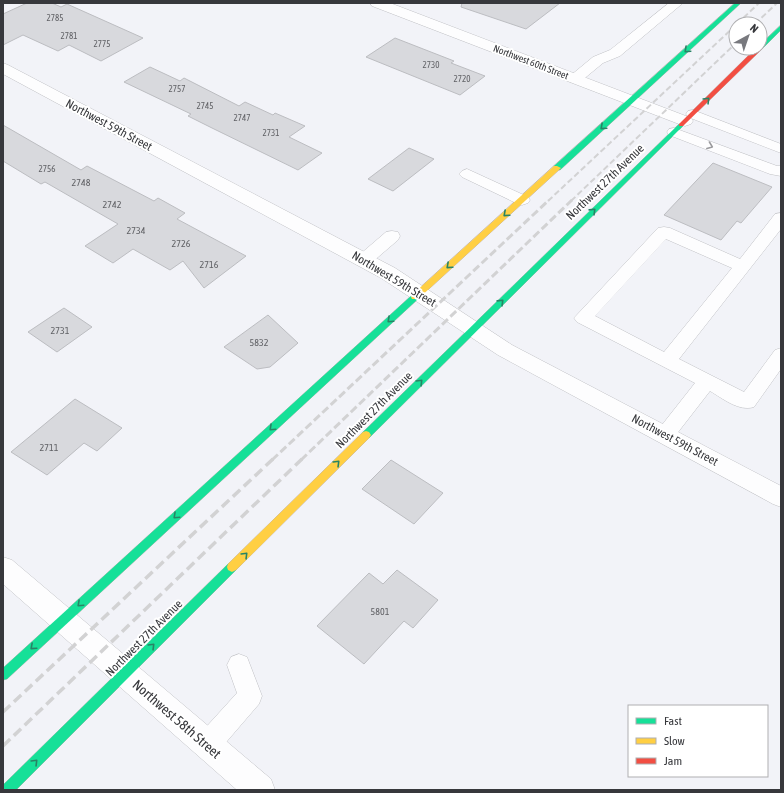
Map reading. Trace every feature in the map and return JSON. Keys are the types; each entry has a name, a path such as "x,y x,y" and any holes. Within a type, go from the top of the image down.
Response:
{"main road":[{"path":"3,675 419,293 632,101 738,3"},
{"name":"Northwest 27th Avenue","path":"768,40 781,27"},
{"name":"Northwest 27th Avenue","path":"7,790 473,329 752,56"}],"street":[{"name":"Northwest 60th Street","path":"377,3 684,122"},
{"name":"Northwest 59th Street","path":"3,68 388,273 505,350 781,497"},
{"name":"Northwest 58th Street","path":"3,568 62,621 260,790"}],"lane":[{"path":"575,79 598,60 615,53 678,3"},
{"path":"684,122 781,149"},
{"path":"684,122 775,171 781,171"},
{"path":"467,174 522,200"},
{"path":"667,361 781,218"},
{"path":"742,266 664,232 583,318 748,402 781,355"},
{"path":"364,260 392,236"},
{"path":"665,436 707,381"},
{"path":"207,745 250,696 239,665"}],"building":[{"path":"27,3 52,3 61,7 67,4 143,38 101,61 69,45 58,51 23,35 3,45 3,14"},
{"path":"462,3 560,3 526,29 461,7"},
{"path":"395,38 454,61 451,63 485,76 460,95 366,57"},
{"path":"150,67 180,81 184,78 239,106 245,102 273,115 275,113 305,126 289,137 322,153 298,170 188,116 191,114 124,82"},
{"path":"3,125 81,170 87,166 154,201 158,198 185,213 177,219 246,256 204,288 183,261 170,270 133,249 113,263 85,246 118,224 45,182 41,184 3,161"},
{"path":"409,148 434,159 393,191 368,179"},
{"path":"713,163 772,187 741,223 737,221 721,240 664,215"},
{"path":"64,308 92,327 57,352 28,332"},
{"path":"268,315 298,343 270,367 257,369 224,347"},
{"path":"75,399 122,428 97,451 84,443 47,475 11,452"},
{"path":"391,460 443,493 414,524 362,489"},
{"path":"397,570 438,600 413,628 404,621 364,664 317,626 369,573 383,584"}],"railway":[{"path":"745,16 759,3"},
{"path":"763,16 777,3"},
{"path":"548,201 728,32"},
{"path":"571,201 728,51"},
{"path":"272,460 549,200"},
{"path":"301,460 572,200"},
{"path":"3,712 273,459"},
{"path":"3,746 302,459"}],"traffic: fast":[{"path":"557,168 738,3"},
{"path":"768,40 781,27"},
{"path":"366,435 681,125"},
{"path":"3,675 415,297"},
{"path":"7,790 232,567"}],"traffic: slow":[{"path":"415,297 557,168"},
{"path":"232,567 366,435"}],"traffic: jam":[{"path":"681,125 752,56"}]}
